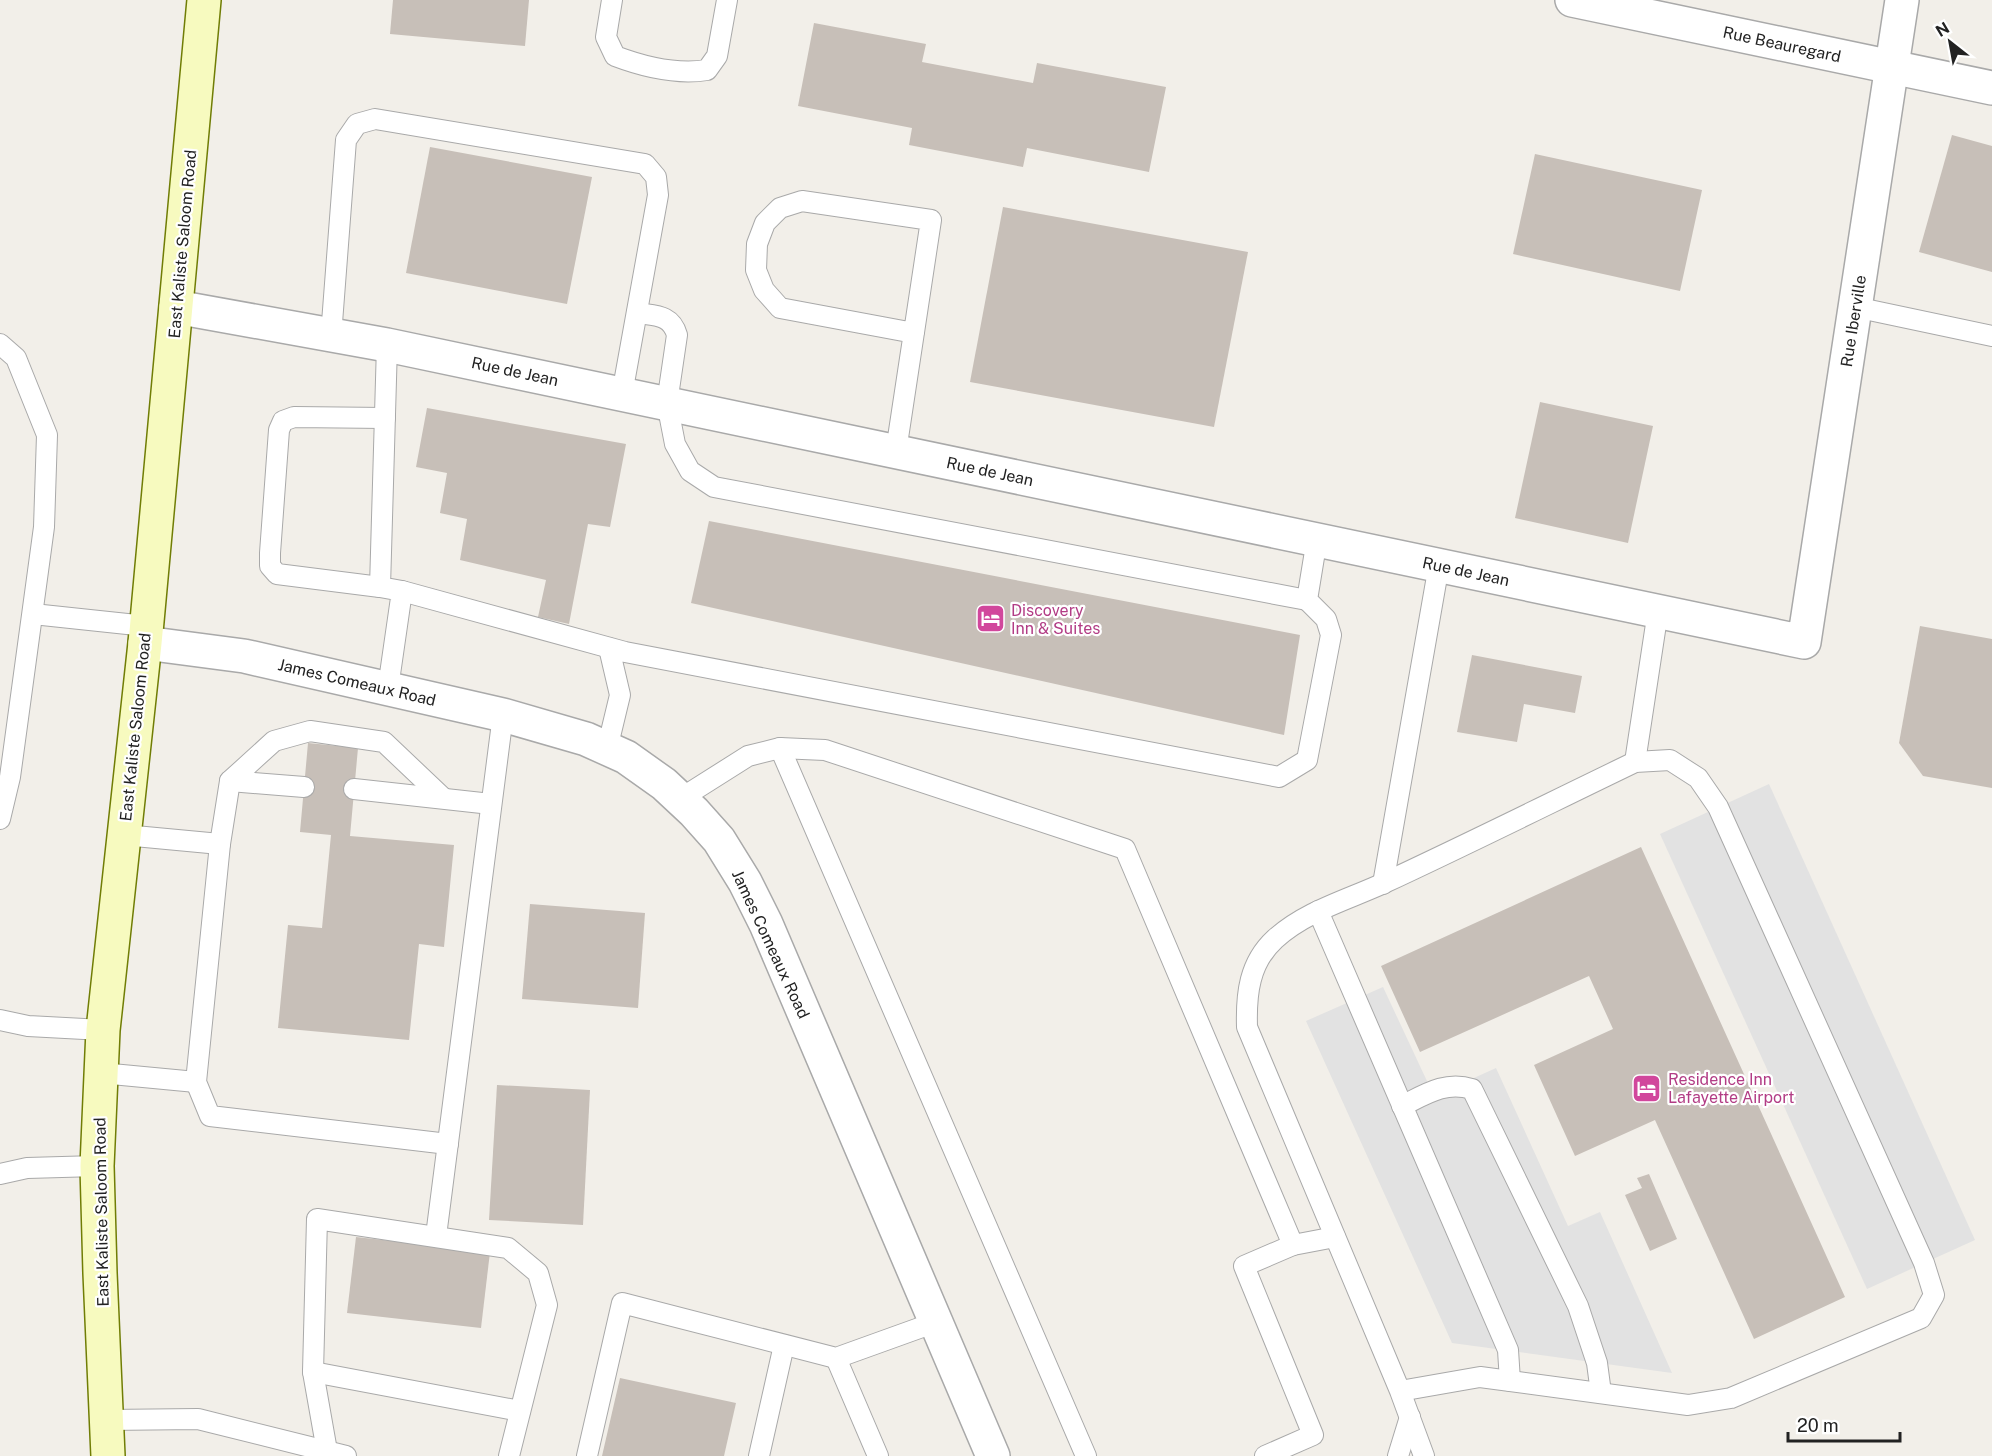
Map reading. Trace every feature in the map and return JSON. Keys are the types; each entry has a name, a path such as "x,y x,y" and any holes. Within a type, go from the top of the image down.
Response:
{"main road":[{"name":"East Kaliste Saloom Road","path":"108,1456 98,1166 103,1030 145,635 204,0"}],"street":[{"name":"Rue Beauregard","path":"1572,0 1663,10 1891,68 1992,88"},
{"name":"Rue Iberville","path":"1804,642 1902,0"},
{"name":"Rue de Jean","path":"176,307 387,345 1804,642"},
{"name":"James Comeaux Road","path":"145,635 503,715 586,739 626,758 664,784 694,812 719,840 745,882 766,924 993,1456"}],"lane":[{"path":"612,0 606,37 615,56 640,65 689,73 707,70 717,56 727,0"},
{"path":"331,336 346,140 357,124 375,119 645,164 656,177 658,195 622,394"},
{"path":"896,452 914,333 931,220 802,201 780,208 765,224 756,244 756,270 764,290 780,308 914,333"},
{"path":"1855,307 1992,336"},
{"path":"385,418 294,417 283,421 279,430 270,553 270,566 277,574 402,591 609,648 1279,777 1307,760 1331,635 1326,619 1307,600 714,487 690,471 675,444 668,403 677,335 674,325 665,318 636,313"},
{"path":"0,344 16,358 47,435 44,527 33,614 5,776 0,819"},
{"path":"380,587 387,345"},
{"path":"1307,600 1317,539"},
{"path":"1383,884 1439,565"},
{"path":"388,688 402,591"},
{"path":"1635,762 1658,611"},
{"path":"33,614 145,635"},
{"path":"607,749 620,695 609,648"},
{"path":"436,1236 503,715"},
{"path":"442,797 384,742 310,731 274,741 230,781 220,844 196,1082 210,1116 448,1144"},
{"path":"680,799 748,756 780,748 825,750 1125,849 1293,1245"},
{"path":"780,748 1086,1456"},
{"path":"1400,1391 1480,1377 1688,1405 1731,1398 1921,1318 1934,1295 1924,1263 1719,807 1698,778 1670,760 1635,762 1383,884 1298,920 1273,940 1254,967 1246,1001 1246,1027 1400,1391 1424,1456"},
{"path":"230,781 304,787"},
{"path":"354,789 491,804"},
{"path":"124,835 220,844"},
{"path":"1318,911 1508,1350 1510,1381"},
{"path":"0,1020 28,1026 103,1030"},
{"path":"101,1073 196,1082"},
{"path":"1402,1106 1438,1089 1459,1085 1472,1089 1578,1306 1598,1363 1601,1393"},
{"path":"0,1174 27,1168 98,1166"},
{"path":"107,1420 198,1419 333,1454 313,1372 317,1219 508,1248 538,1273 547,1305 509,1456"},
{"path":"1265,1456 1314,1436 1244,1266 1293,1245 1335,1237"},
{"path":"587,1456 622,1303 836,1358 936,1322"},
{"path":"759,1456 784,1345"},
{"path":"836,1358 878,1456"},
{"path":"313,1372 520,1411"},
{"path":"1398,1456 1410,1417"}],"shaded area":[{"path":"1769,784 1975,1240 1867,1289 1660,834"},
{"path":"1383,987 1434,1096 1496,1068 1568,1226 1600,1212 1672,1373 1452,1343 1306,1021"}],"building":[{"path":"393,0 529,0 525,46 390,34"},
{"path":"814,23 926,44 922,62 1033,83 1037,63 1166,87 1149,172 1027,148 1023,167 909,145 912,128 798,106"},
{"path":"1952,135 1992,146 1992,272 1919,252"},
{"path":"430,147 592,177 567,304 406,273"},
{"path":"1535,154 1702,190 1680,291 1513,254"},
{"path":"1003,207 1248,252 1214,427 970,382"},
{"path":"1540,402 1653,426 1628,543 1515,518"},
{"path":"427,408 626,444 610,527 588,524 569,624 538,617 546,580 460,560 467,519 440,513 447,473 416,467"},
{"name":"Discovery Inn & Suites","path":"709,521 1300,635 1284,735 691,603"},
{"path":"1920,626 1992,639 1992,788 1923,776 1899,743"},
{"path":"1472,655 1582,676 1575,713 1524,704 1517,742 1457,732"},
{"path":"308,743 358,748 350,836 454,845 444,947 419,944 409,1040 278,1028 288,925 322,928 331,835 300,832"},
{"name":"Residence Inn Lafayette Airport","path":"1641,847 1845,1297 1754,1339 1655,1120 1575,1156 1534,1065 1613,1029 1589,976 1420,1052 1381,966"},
{"path":"530,904 645,913 638,1008 522,999"},
{"path":"497,1085 590,1090 583,1225 489,1220"},
{"path":"1649,1174 1677,1239 1650,1251 1625,1195 1642,1188 1637,1178"},
{"path":"356,1237 490,1252 481,1328 347,1313"},
{"path":"620,1378 736,1403 724,1456 602,1456"}],"place":[{"name":"Discovery Inn & Suites","path":"990,619"},
{"name":"Residence Inn Lafayette Airport","path":"1647,1088"}]}
